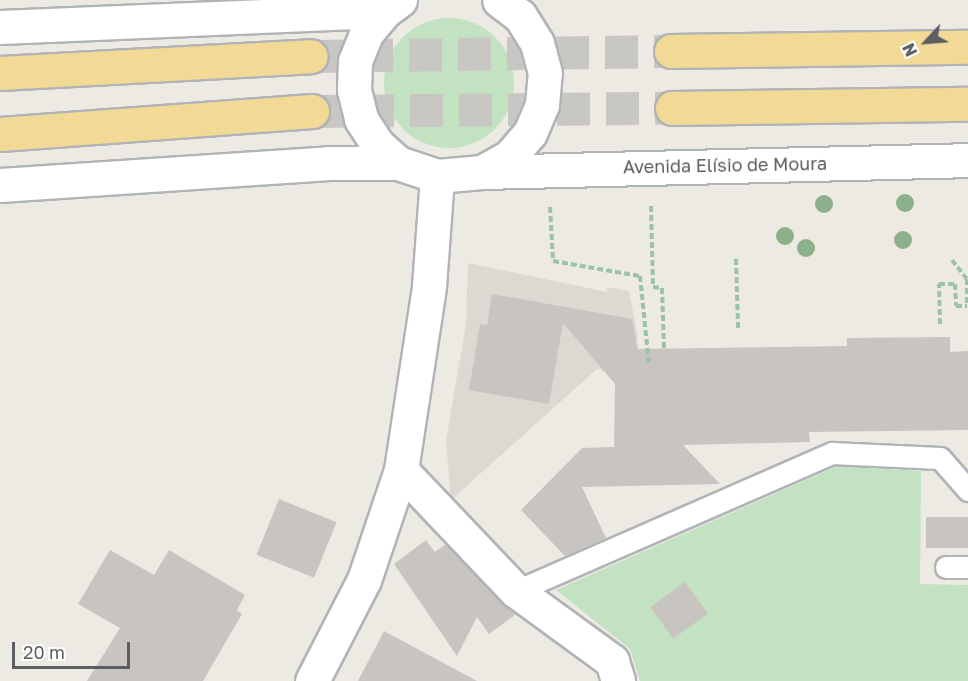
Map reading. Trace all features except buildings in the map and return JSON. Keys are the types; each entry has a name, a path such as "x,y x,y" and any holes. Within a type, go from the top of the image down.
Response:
{"highway":[{"path":"670,51 968,47"},
{"path":"0,73 311,56"},
{"path":"672,108 968,104"},
{"path":"0,134 312,111"}],"street":[{"path":"482,172 509,157 530,133 542,105 544,74 537,43 520,16 499,0"},
{"path":"0,27 392,5"},
{"path":"392,5 366,34 355,61 354,90 361,119 376,144 398,163"},
{"name":"Avenida Elísio de Moura","path":"437,176 482,172 650,166 968,160"},
{"path":"0,185 329,163 398,163 437,176 429,286 400,470 364,580 312,681"},
{"path":"400,470 516,591 612,662 618,681"}],"lane":[{"path":"516,591 832,453 940,458 968,490"},
{"path":"946,567 968,567"}],"path":[{"path":"650,166 653,288 662,288 664,348"},
{"path":"547,170 553,261 640,276 649,364"},
{"path":"736,259 738,328"},
{"path":"940,324 939,284 955,284 956,306 968,306 967,279 952,260"}],"shaded area":[{"path":"468,263 607,292 607,287 629,291 638,338 603,372 598,368 451,500 446,441 466,324"}],"green space":[{"path":"449,18 474,23 495,37 509,58 514,83 509,108 495,129 474,143 449,148 424,143 403,129 389,108 384,83 389,58 403,37 424,23"},
{"path":"838,466 921,471 920,584 968,585 968,681 640,681 630,649 556,590"}],"tunnel":[{"path":"311,56 671,51"},
{"path":"312,111 672,108"}]}
